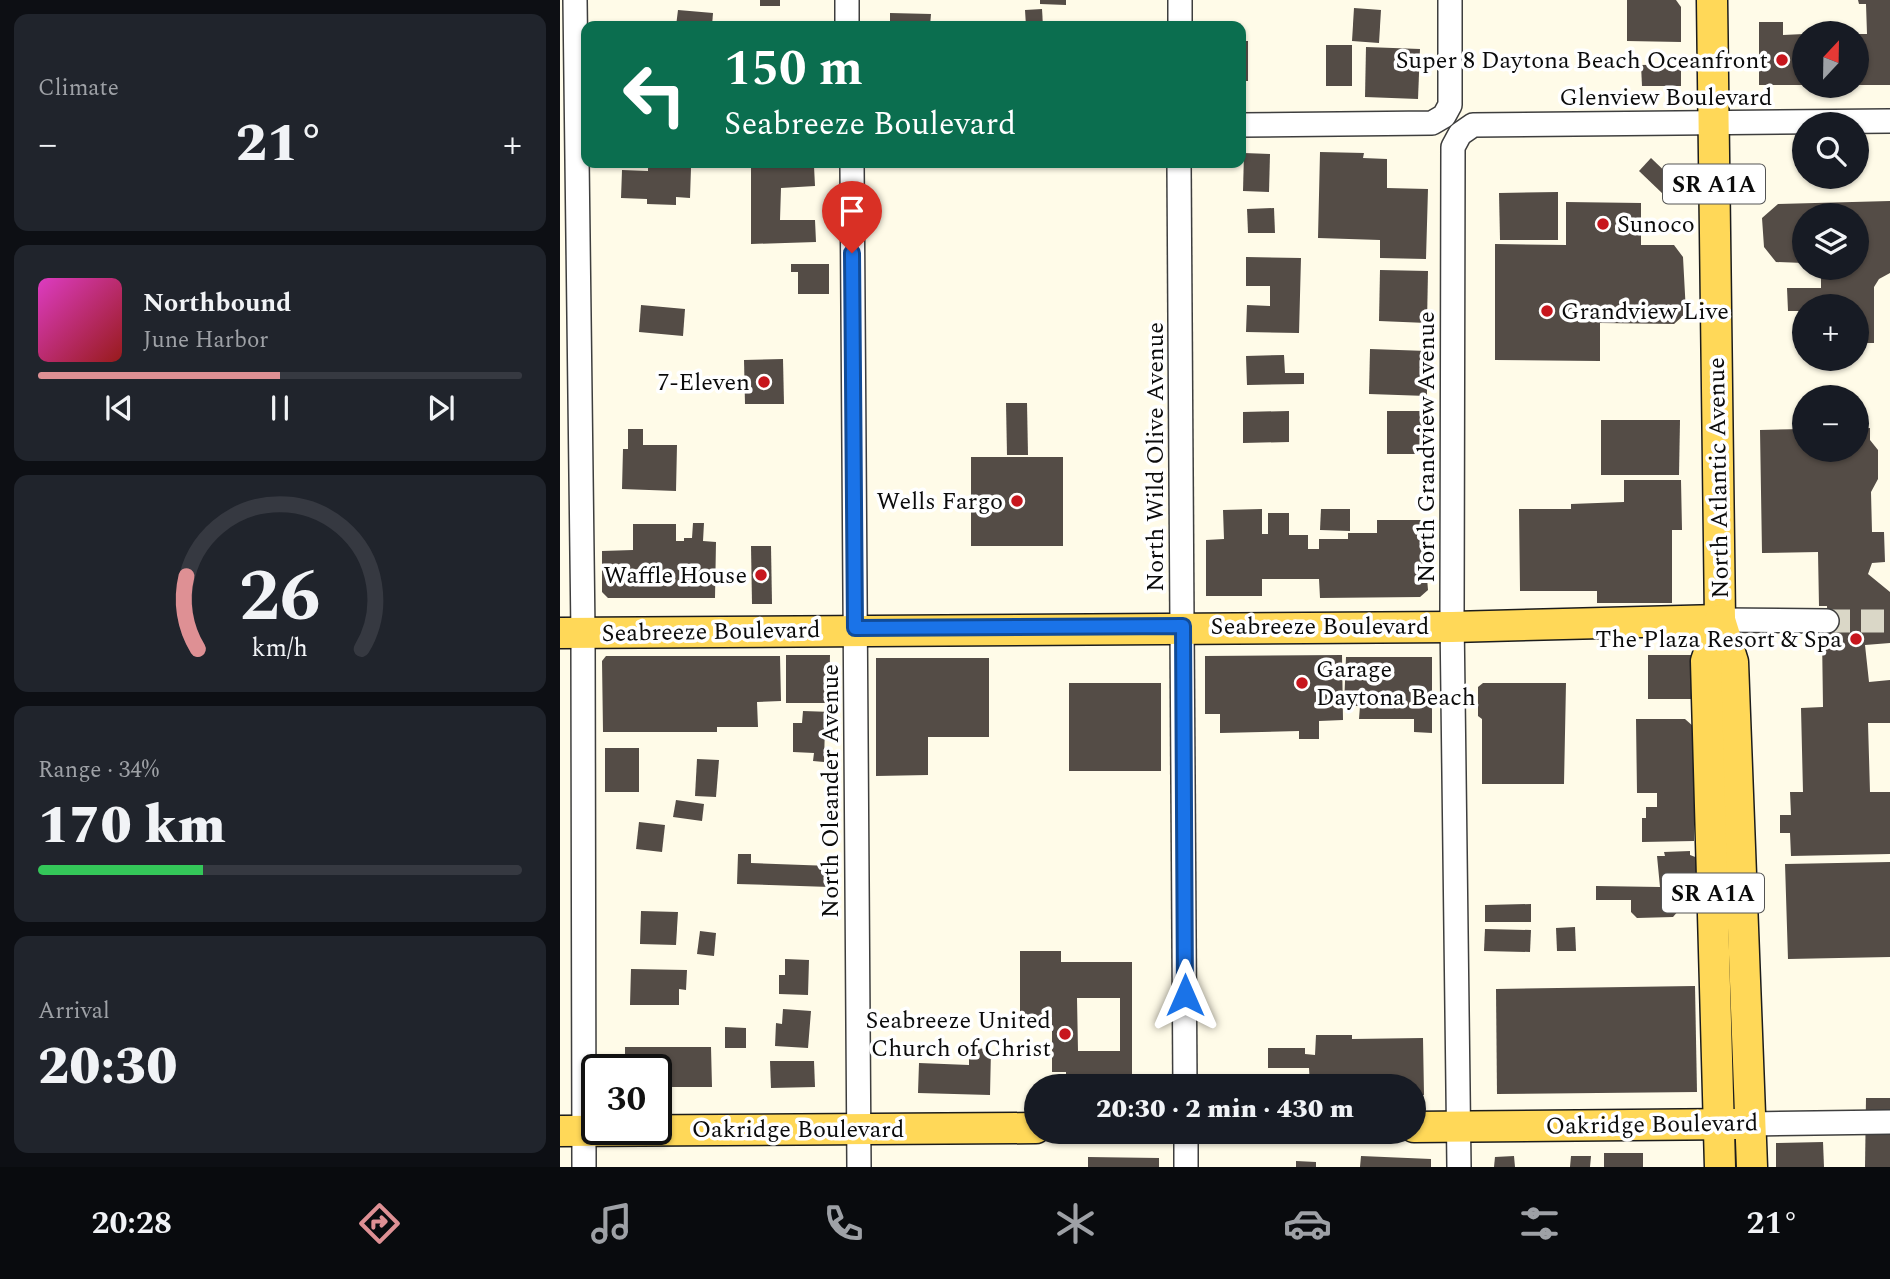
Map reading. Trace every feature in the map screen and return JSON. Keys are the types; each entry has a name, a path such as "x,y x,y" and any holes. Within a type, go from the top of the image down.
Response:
{"main road":[{"name":"North Atlantic Avenue","path":"1712,0 1720,620 1733,662 1752,1167"},
{"name":"North Atlantic Avenue","path":"1720,620 1706,662 1720,1167"},
{"name":"Seabreeze Boulevard","path":"571,633 855,628 1452,627 1720,620"},
{"name":"Oakridge Boulevard","path":"1426,1127 1751,1124"},
{"name":"Oakridge Boulevard","path":"572,1131 1024,1128"}],"street":[{"path":"575,0 571,633 572,1131 584,1167"},
{"path":"847,0 847,21"},
{"path":"1180,0 1180,21"},
{"path":"1246,125 1432,123 1444,117 1450,105 1450,0"},
{"name":"Glenview Boulevard","path":"1453,147 1460,134 1473,125 1890,121"},
{"name":"North Grandview Avenue","path":"1453,147 1452,627 1459,1167"},
{"name":"North Oleander Avenue","path":"852,168 859,1167"},
{"name":"North Wild Olive Avenue","path":"1179,168 1185,1074"},
{"name":"Seabreeze Boulevard","path":"1720,620 1827,621"},
{"name":"Oakridge Boulevard","path":"1751,1124 1890,1122"},
{"path":"1186,1144 1186,1167"}],"building":[{"path":"760,0 780,0 780,6 760,6"},
{"path":"1040,0 1066,0 1066,5 1040,4"},
{"path":"1627,0 1676,0 1681,7 1681,42 1627,41"},
{"path":"1858,0 1890,0 1890,85 1869,85 1869,21 1867,21 1866,4 1859,4"},
{"path":"1354,8 1381,10 1379,43 1352,41"},
{"path":"1042,9 1043,21 1026,21 1025,10"},
{"path":"678,10 713,13 712,21 677,21"},
{"path":"890,13 931,14 930,21 890,21"},
{"name":"Super 8 Daytona Beach Oceanfront","path":"1759,22 1783,22 1783,35 1792,35 1792,85 1759,85"},
{"path":"1246,41 1248,41 1246,81"},
{"path":"1326,45 1352,45 1352,86 1326,86"},
{"path":"1366,47 1420,49 1418,99 1365,97"},
{"path":"1681,64 1681,86 1642,86 1641,65"},
{"path":"1320,152 1364,153 1363,158 1387,159 1387,188 1428,189 1426,259 1380,258 1380,240 1318,238"},
{"path":"1246,153 1270,154 1269,192 1243,191"},
{"name":"Sunoco","path":"1651,158 1675,181 1663,194 1639,171"},
{"path":"648,168 691,168 690,198 676,197 676,205 647,204 647,199 621,198 622,170 648,171"},
{"path":"751,168 814,168 815,186 781,188 780,220 815,220 816,242 751,244"},
{"path":"1558,192 1558,240 1500,240 1499,193"},
{"path":"1890,201 1890,273 1879,279 1874,287 1874,343 1869,343 1869,294 1792,294 1792,311 1788,311 1787,288 1821,288 1821,280 1869,280 1869,203 1815,203"},
{"path":"1566,202 1641,203 1641,245 1674,245 1683,257 1686,313 1674,324 1600,323 1600,361 1495,360 1495,244 1566,245"},
{"path":"1778,204 1792,204 1792,263 1776,262 1764,247 1762,218"},
{"path":"1274,208 1275,233 1248,233 1247,209"},
{"path":"1246,257 1301,258 1299,333 1246,332 1247,305 1270,306 1270,286 1246,286"},
{"path":"791,264 829,264 829,294 798,294 798,272 791,272"},
{"path":"1380,270 1428,271 1427,323 1379,321"},
{"path":"641,305 685,309 683,336 639,332"},
{"path":"1370,349 1427,351 1427,396 1369,394"},
{"path":"1284,355 1285,373 1304,373 1304,384 1247,385 1246,356"},
{"name":"7-Eleven","path":"783,359 784,404 745,404 744,360"},
{"path":"1006,403 1027,403 1028,455 1007,455"},
{"path":"1289,411 1289,442 1243,443 1243,412"},
{"path":"1387,411 1428,411 1428,454 1387,454"},
{"path":"1601,420 1680,420 1679,475 1601,475"},
{"name":"The Plaza Resort & Spa","path":"1869,428 1870,440 1878,450 1878,479 1871,492 1872,532 1884,532 1885,562 1872,563 1868,574 1890,592 1890,643 1865,645 1869,682 1890,680 1890,723 1868,723 1870,792 1890,792 1890,854 1791,856 1790,833 1780,833 1780,815 1791,815 1790,792 1803,792 1801,708 1823,707 1822,635 1828,635 1827,606 1819,606 1818,552 1762,553 1760,430 1792,429 1792,462 1869,462"},
{"path":"628,429 643,429 643,445 677,445 676,491 622,489 623,449 628,449"},
{"name":"Wells Fargo","path":"971,457 1063,457 1063,546 971,546"},
{"path":"1624,480 1681,480 1682,530 1672,530 1672,603 1597,603 1597,591 1520,591 1519,509 1571,509 1571,504 1624,502"},
{"path":"1262,509 1262,534 1268,534 1268,513 1289,513 1289,535 1308,535 1308,549 1319,549 1319,539 1348,539 1348,533 1377,533 1377,520 1424,520 1425,524 1433,525 1433,578 1427,578 1428,590 1420,597 1320,598 1319,579 1262,579 1262,596 1206,596 1206,540 1224,539 1223,510"},
{"path":"1321,509 1350,509 1350,531 1320,530"},
{"path":"693,523 704,523 703,541 716,542 715,598 608,598 602,592 602,551 633,550 633,524 676,524 676,541 684,541 684,538 692,538"},
{"name":"Waffle House","path":"751,546 771,546 772,604 752,604"},
{"path":"786,655 830,655 829,703 786,703"},
{"path":"1342,655 1343,720 1319,721 1319,739 1299,739 1299,731 1220,733 1220,714 1205,714 1205,656"},
{"path":"1648,655 1691,655 1691,699 1648,699"},
{"path":"606,656 780,656 781,701 757,702 758,727 717,727 717,732 603,732 602,661"},
{"path":"1346,657 1432,657 1432,733 1414,732 1414,719 1359,719 1360,706 1344,706"},
{"path":"876,658 989,658 989,737 928,737 928,775 876,776"},
{"path":"1069,683 1161,683 1161,771 1069,771"},
{"path":"1483,683 1566,683 1564,784 1482,784 1482,719 1478,716 1478,687"},
{"path":"803,711 832,712 832,726 825,725 824,762 813,761 814,753 793,752 793,723 802,723"},
{"path":"1636,719 1685,719 1694,727 1694,841 1642,842 1642,818 1646,818 1646,807 1657,807 1657,793 1637,793"},
{"path":"605,748 639,748 639,792 605,792"},
{"path":"697,759 719,760 716,797 695,796"},
{"path":"676,800 704,804 702,821 673,817"},
{"path":"639,822 665,825 662,852 636,849"},
{"path":"1690,851 1690,855 1698,858 1699,882 1691,892 1698,902 1691,912 1679,910 1673,917 1637,918 1631,912 1631,900 1596,900 1596,886 1660,887 1657,856 1665,856 1664,852"},
{"path":"738,854 751,854 751,863 831,866 830,887 737,884"},
{"path":"1890,862 1890,957 1788,959 1785,864"},
{"path":"1531,904 1531,922 1485,922 1485,905"},
{"path":"641,911 678,912 676,945 640,944"},
{"path":"1575,927 1576,951 1557,951 1556,928"},
{"path":"1485,929 1531,930 1530,952 1484,951"},
{"path":"700,931 716,933 714,956 697,954"},
{"name":"Seabreeze United Church of Christ","path":"1020,951 1061,951 1061,962 1132,962 1132,1074 1052,1072 1052,1017 1020,1017","holes":["1077,998 1120,998 1120,1051 1078,1051"]},
{"path":"785,959 809,960 808,995 779,994 779,975 785,975"},
{"path":"631,969 687,970 686,990 679,989 679,1005 630,1005"},
{"path":"1695,986 1697,1092 1497,1094 1496,989"},
{"path":"783,1009 811,1011 808,1048 775,1046 776,1023 782,1024"},
{"path":"725,1027 746,1028 746,1048 725,1048"},
{"path":"1316,1035 1352,1035 1352,1039 1423,1038 1424,1074 1309,1074 1309,1068 1268,1068 1268,1048 1305,1048 1305,1054 1315,1055"},
{"path":"625,1047 711,1047 712,1087 672,1087 672,1054 625,1054"},
{"path":"969,1048 991,1049 990,1095 918,1093 919,1063 969,1065"},
{"path":"770,1061 814,1061 815,1087 771,1088"},
{"path":"1866,1098 1890,1098 1890,1167 1865,1167"},
{"path":"1823,1142 1824,1167 1776,1167 1776,1143"},
{"path":"1604,1153 1643,1153 1643,1167 1604,1167"},
{"path":"1361,1156 1431,1159 1431,1167 1360,1167"},
{"path":"1514,1156 1515,1167 1494,1167 1495,1157"},
{"path":"1571,1156 1591,1156 1590,1167 1570,1167"},
{"path":"1088,1157 1159,1158 1159,1167 1088,1167"},
{"path":"1296,1161 1316,1162 1316,1167 1296,1167"}],"tunnel":[{"path":"1827,621 1890,621"}],"place":[{"name":"Super 8 Daytona Beach Oceanfront","path":"1782,60"},
{"name":"Sunoco","path":"1603,224"},
{"name":"Grandview Live","path":"1547,311"},
{"name":"7-Eleven","path":"764,382"},
{"name":"Wells Fargo","path":"1017,501"},
{"name":"Waffle House","path":"761,575"},
{"name":"The Plaza Resort & Spa","path":"1856,639"},
{"name":"Garage Daytona Beach","path":"1302,683"},
{"name":"Seabreeze United Church of Christ","path":"1065,1034"}],"route":[{"path":"852,253 855,628 1183,626 1185,995"}]}
